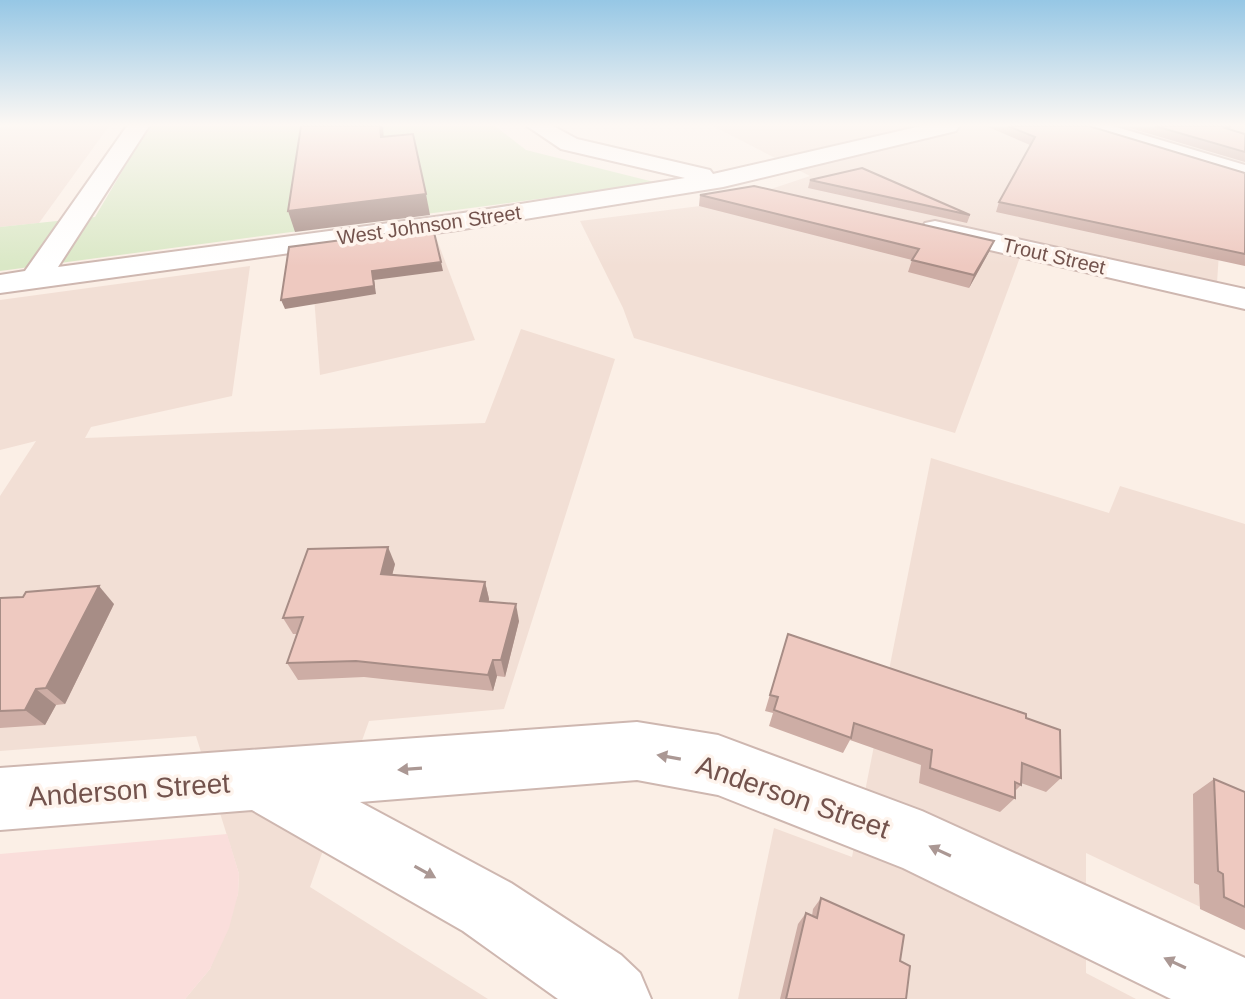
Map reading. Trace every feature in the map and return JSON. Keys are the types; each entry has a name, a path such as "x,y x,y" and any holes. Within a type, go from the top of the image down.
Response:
{"street":[{"path":"34,280 107,173"},
{"path":"691,173 784,194"},
{"name":"West Johnson Street","path":"0,284 457,222 754,173"},
{"name":"Trout Street","path":"906,222 1245,299"},
{"name":"Anderson Street","path":"0,799 637,751 718,765 922,843 1245,996"},
{"name":"Anderson Street","path":"258,780 487,907 595,981 614,999"}],"shaded area":[{"path":"0,173 75,173 39,223 0,227"},
{"path":"803,173 1245,173 1221,223 1217,283 1026,241 955,433 634,338 623,308 580,221 732,202 810,176"},
{"path":"437,240 475,340 320,375 311,257"},
{"path":"250,266 232,396 91,427 85,438 485,423 521,329 615,359 504,709 369,721 310,887 488,999 185,999 210,969 238,894 239,874 196,736 0,751 0,496 36,441 0,450 0,300"},
{"path":"931,458 1109,513 1120,486 1245,524 1245,928 1086,853 1086,973 1136,999 738,999 774,828 852,857"},
{"path":"227,834 239,874 238,894 229,928 210,969 185,999 0,999 0,854"}],"green space":[{"path":"121,173 616,173 658,183 0,271 0,227 95,217"}],"building":[{"path":"294,173 421,173 426,194 288,211"},
{"path":"842,173 873,173 970,215 810,180"},
{"path":"1015,173 1244,173 1245,254 999,202"},
{"path":"754,186 994,241 974,275 912,260 919,249 700,195"},
{"path":"433,228 441,262 372,271 374,286 281,300 289,247"},
{"path":"388,547 381,574 485,582 480,601 516,604 501,660 493,660 488,675 356,661 287,663 303,617 283,618 308,549"},
{"path":"99,586 46,688 36,689 25,710 0,711 0,598 23,597 26,592"},
{"path":"788,634 1026,714 1026,718 1060,730 1061,778 1022,763 1021,785 1015,782 1015,798 930,768 932,750 854,723 851,738 774,710 778,697 770,695"},
{"path":"1214,779 1245,792 1245,907 1224,897 1223,874 1218,871"},
{"path":"821,898 904,935 900,961 910,966 906,999 786,999 806,913 817,918"}]}
